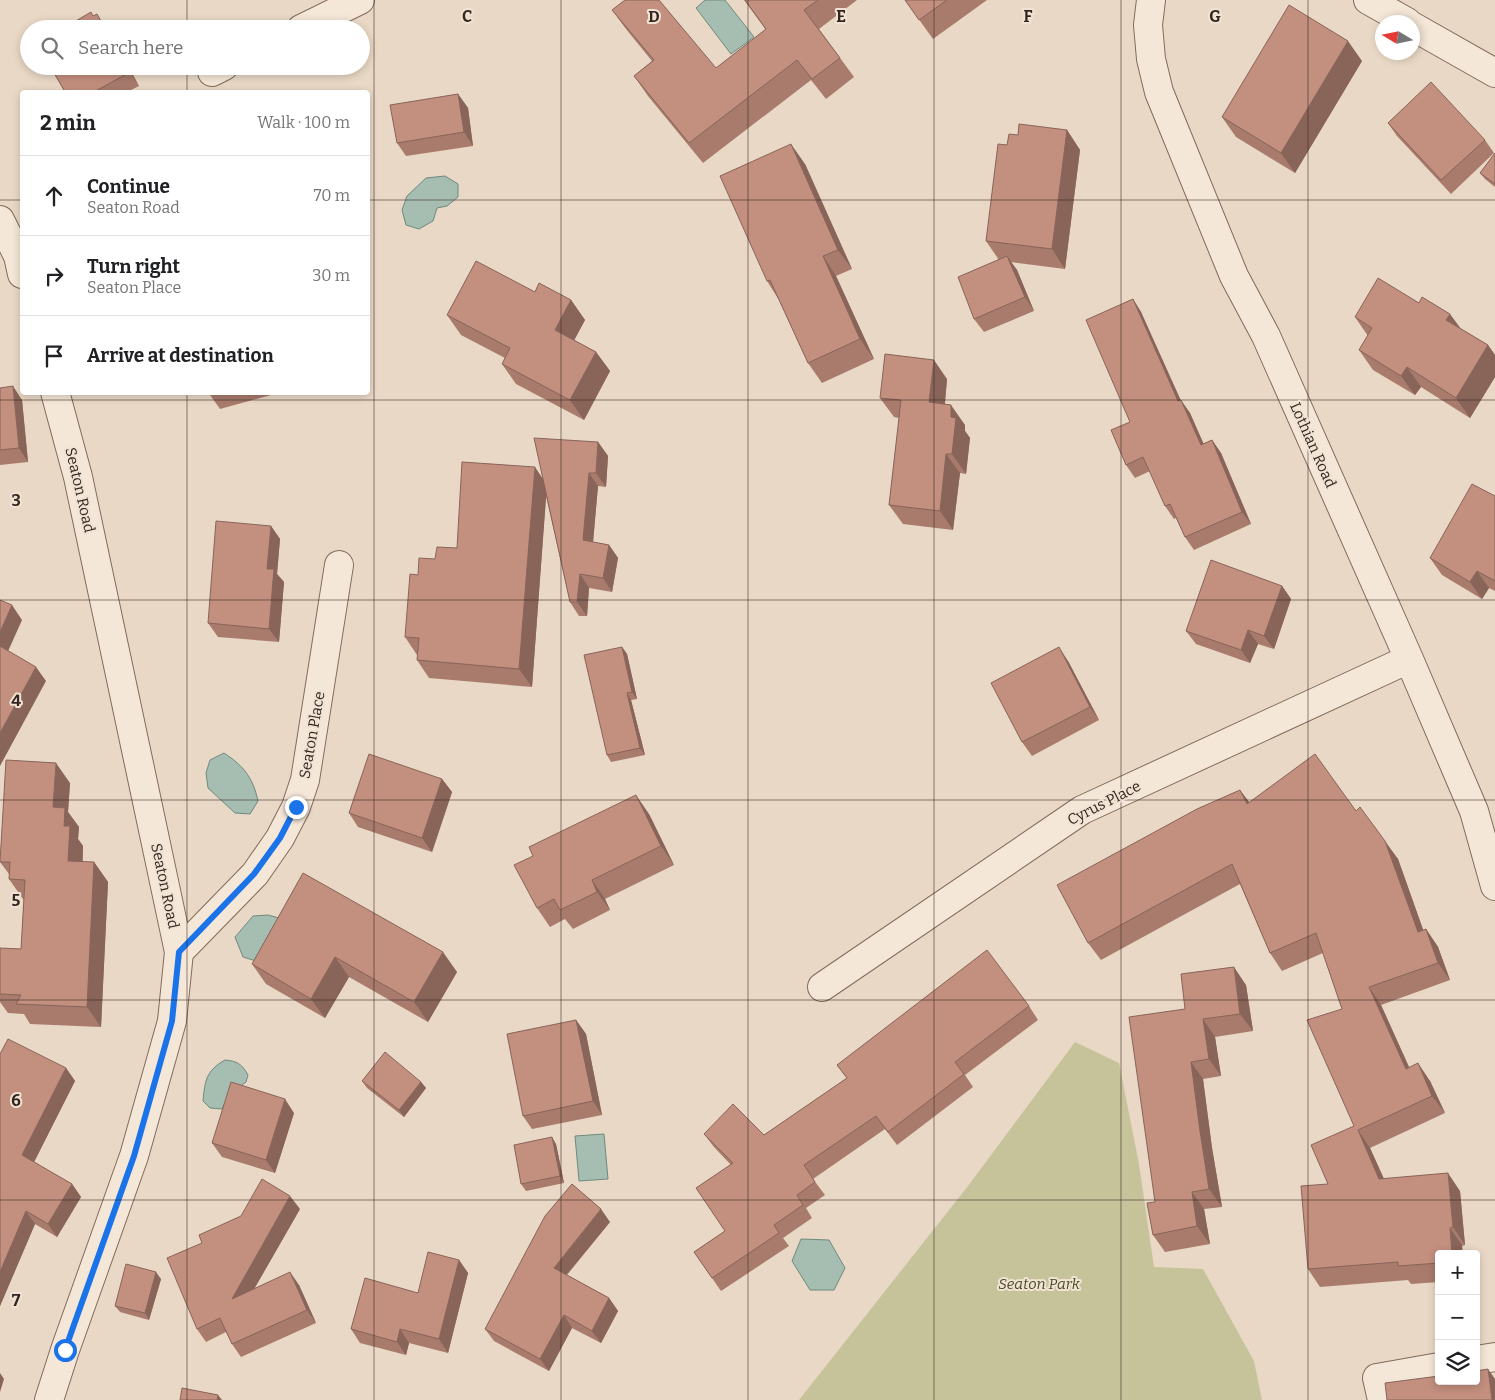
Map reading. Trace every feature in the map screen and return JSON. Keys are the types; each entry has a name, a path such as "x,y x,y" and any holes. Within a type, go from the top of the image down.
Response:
{"street":[{"path":"319,20 360,0"},
{"name":"Lothian Road","path":"1151,0 1148,25 1151,59 1159,92 1234,276 1266,336 1474,811 1495,886"},
{"path":"1368,0 1395,15"},
{"path":"1420,31 1495,73"},
{"path":"0,220 18,256 20,265"},
{"name":"Seaton Road","path":"49,1400 134,1156 172,1021 179,952 78,477 56,395"},
{"name":"Seaton Place","path":"179,952 254,874 280,838 296,807 305,780 339,565"},
{"name":"Cyrus Place","path":"822,988 1082,810 1409,659"},
{"path":"1480,1359 1495,1357"},
{"path":"1382,1400 1377,1378 1435,1368"}],"green space":[{"name":"Seaton Park","path":"1075,1042 1119,1063 1139,1164 1154,1267 1203,1269 1254,1361 1262,1400 799,1400 968,1186"}],"shaded area":[{"path":"705,0 725,0 754,37 731,54 696,8"},
{"path":"445,176 458,184 458,197 447,206 437,208 433,221 419,229 406,225 402,210 407,196 426,178"},
{"path":"224,753 247,773 253,786 258,801 250,814 235,813 208,788 206,773 210,760"},
{"path":"268,915 283,919 256,961 243,957 235,937 253,916"},
{"path":"225,1060 236,1062 244,1068 248,1075 246,1082 229,1095 222,1109 210,1108 203,1101 206,1082 210,1072"},
{"path":"604,1134 608,1179 579,1181 575,1136"},
{"path":"801,1239 829,1240 845,1268 834,1290 810,1290 792,1261"}],"building":[{"path":"625,0 659,0 716,68 766,29 745,0 818,0 804,10 840,58 812,79 797,60 689,143 634,76 654,60 612,10"},
{"path":"905,0 947,0 919,20"},
{"path":"1289,5 1348,41 1281,153 1222,117"},
{"path":"91,12 93,16 97,14 100,20 78,20"},
{"path":"55,75 125,75 98,90 64,90"},
{"path":"1431,82 1485,140 1441,180 1388,123"},
{"path":"458,94 464,132 397,143 390,105"},
{"path":"1019,124 1067,130 1052,249 986,241 998,144 1007,145 1009,134 1018,135"},
{"path":"791,144 838,250 823,256 860,339 808,363 770,280 767,281 720,176"},
{"path":"1495,153 1495,184 1480,173"},
{"path":"1007,256 1025,297 974,319 958,277"},
{"path":"476,261 535,292 539,283 571,300 555,330 596,352 570,400 502,364 510,348 447,315"},
{"path":"1378,278 1419,303 1422,297 1450,314 1446,320 1488,345 1456,398 1407,367 1401,376 1359,350 1372,328 1355,317"},
{"path":"1133,299 1178,401 1181,400 1201,445 1212,440 1242,512 1185,537 1170,504 1165,506 1143,457 1126,465 1111,430 1130,422 1086,320"},
{"path":"885,354 934,360 929,402 951,405 951,417 956,418 952,454 946,454 940,511 889,505 901,400 880,398"},
{"path":"13,386 19,448 0,450 0,388"},
{"path":"534,438 598,442 596,473 589,473 583,540 609,545 603,578 580,574 577,602 570,602"},
{"path":"462,462 535,467 519,669 417,660 419,638 405,637 410,574 418,575 419,558 435,559 437,547 457,548"},
{"path":"1472,484 1495,496 1495,581 1477,571 1470,582 1430,558"},
{"path":"216,521 271,526 267,569 274,569 269,629 208,623"},
{"path":"1211,560 1282,586 1264,636 1248,630 1241,650 1186,631"},
{"path":"0,600 12,605 0,632"},
{"path":"0,646 36,667 0,733"},
{"path":"622,647 632,692 627,693 640,748 607,755 584,655"},
{"path":"1059,647 1090,707 1022,742 991,683"},
{"path":"369,754 442,779 422,838 349,813"},
{"path":"1315,754 1356,811 1360,807 1385,841 1418,932 1426,929 1438,963 1369,987 1406,1069 1418,1063 1432,1096 1358,1130 1379,1179 1448,1173 1453,1227 1450,1228 1452,1250 1435,1250 1435,1263 1398,1266 1398,1262 1308,1269 1301,1186 1328,1184 1311,1145 1354,1126 1307,1020 1342,1009 1316,933 1270,953 1232,864 1088,943 1057,885 1197,809 1240,790 1247,804"},
{"path":"6,760 56,763 53,807 65,808 64,826 70,826 68,861 94,862 87,1007 16,1004 21,995 0,994 0,948 21,949 25,880 9,879 10,862 0,862"},
{"path":"636,795 661,846 592,880 597,892 560,910 554,899 537,908 514,865 533,856 529,847"},
{"path":"303,873 443,952 414,1002 335,957 311,999 252,964"},
{"path":"987,950 1029,1006 955,1062 964,1074 888,1132 876,1116 804,1165 815,1182 797,1195 803,1205 774,1225 779,1233 712,1278 694,1252 725,1231 696,1188 733,1163 704,1134 733,1104 764,1135 847,1078 837,1065"},
{"path":"1234,967 1240,1014 1203,1019 1209,1059 1191,1062 1209,1189 1192,1192 1197,1226 1153,1235 1147,1203 1155,1202 1129,1017 1185,1009 1181,974"},
{"path":"576,1020 593,1101 523,1116 507,1034"},
{"path":"8,1039 66,1068 22,1155 72,1184 48,1224 26,1211 0,1272 0,1054"},
{"path":"385,1052 421,1082 399,1110 362,1081"},
{"path":"231,1082 285,1099 266,1160 212,1143"},
{"path":"552,1137 560,1176 521,1184 514,1145"},
{"path":"262,1179 290,1196 232,1299 290,1272 307,1310 232,1344 220,1318 197,1329 167,1258 202,1243 199,1235 241,1216"},
{"path":"572,1184 601,1209 554,1268 609,1298 592,1331 564,1315 540,1359 485,1329 545,1216"},
{"path":"428,1252 459,1260 439,1339 400,1329 397,1342 351,1329 365,1278 418,1293"},
{"path":"126,1264 156,1272 145,1313 115,1306"},
{"path":"1488,1369 1492,1400 1387,1400 1385,1383 1435,1377 1435,1385 1480,1385 1480,1370"},
{"path":"182,1388 218,1395 217,1400 180,1400"}],"route":[{"path":"65,1350 134,1156 172,1021 179,952 254,874 280,838 296,807"}]}
